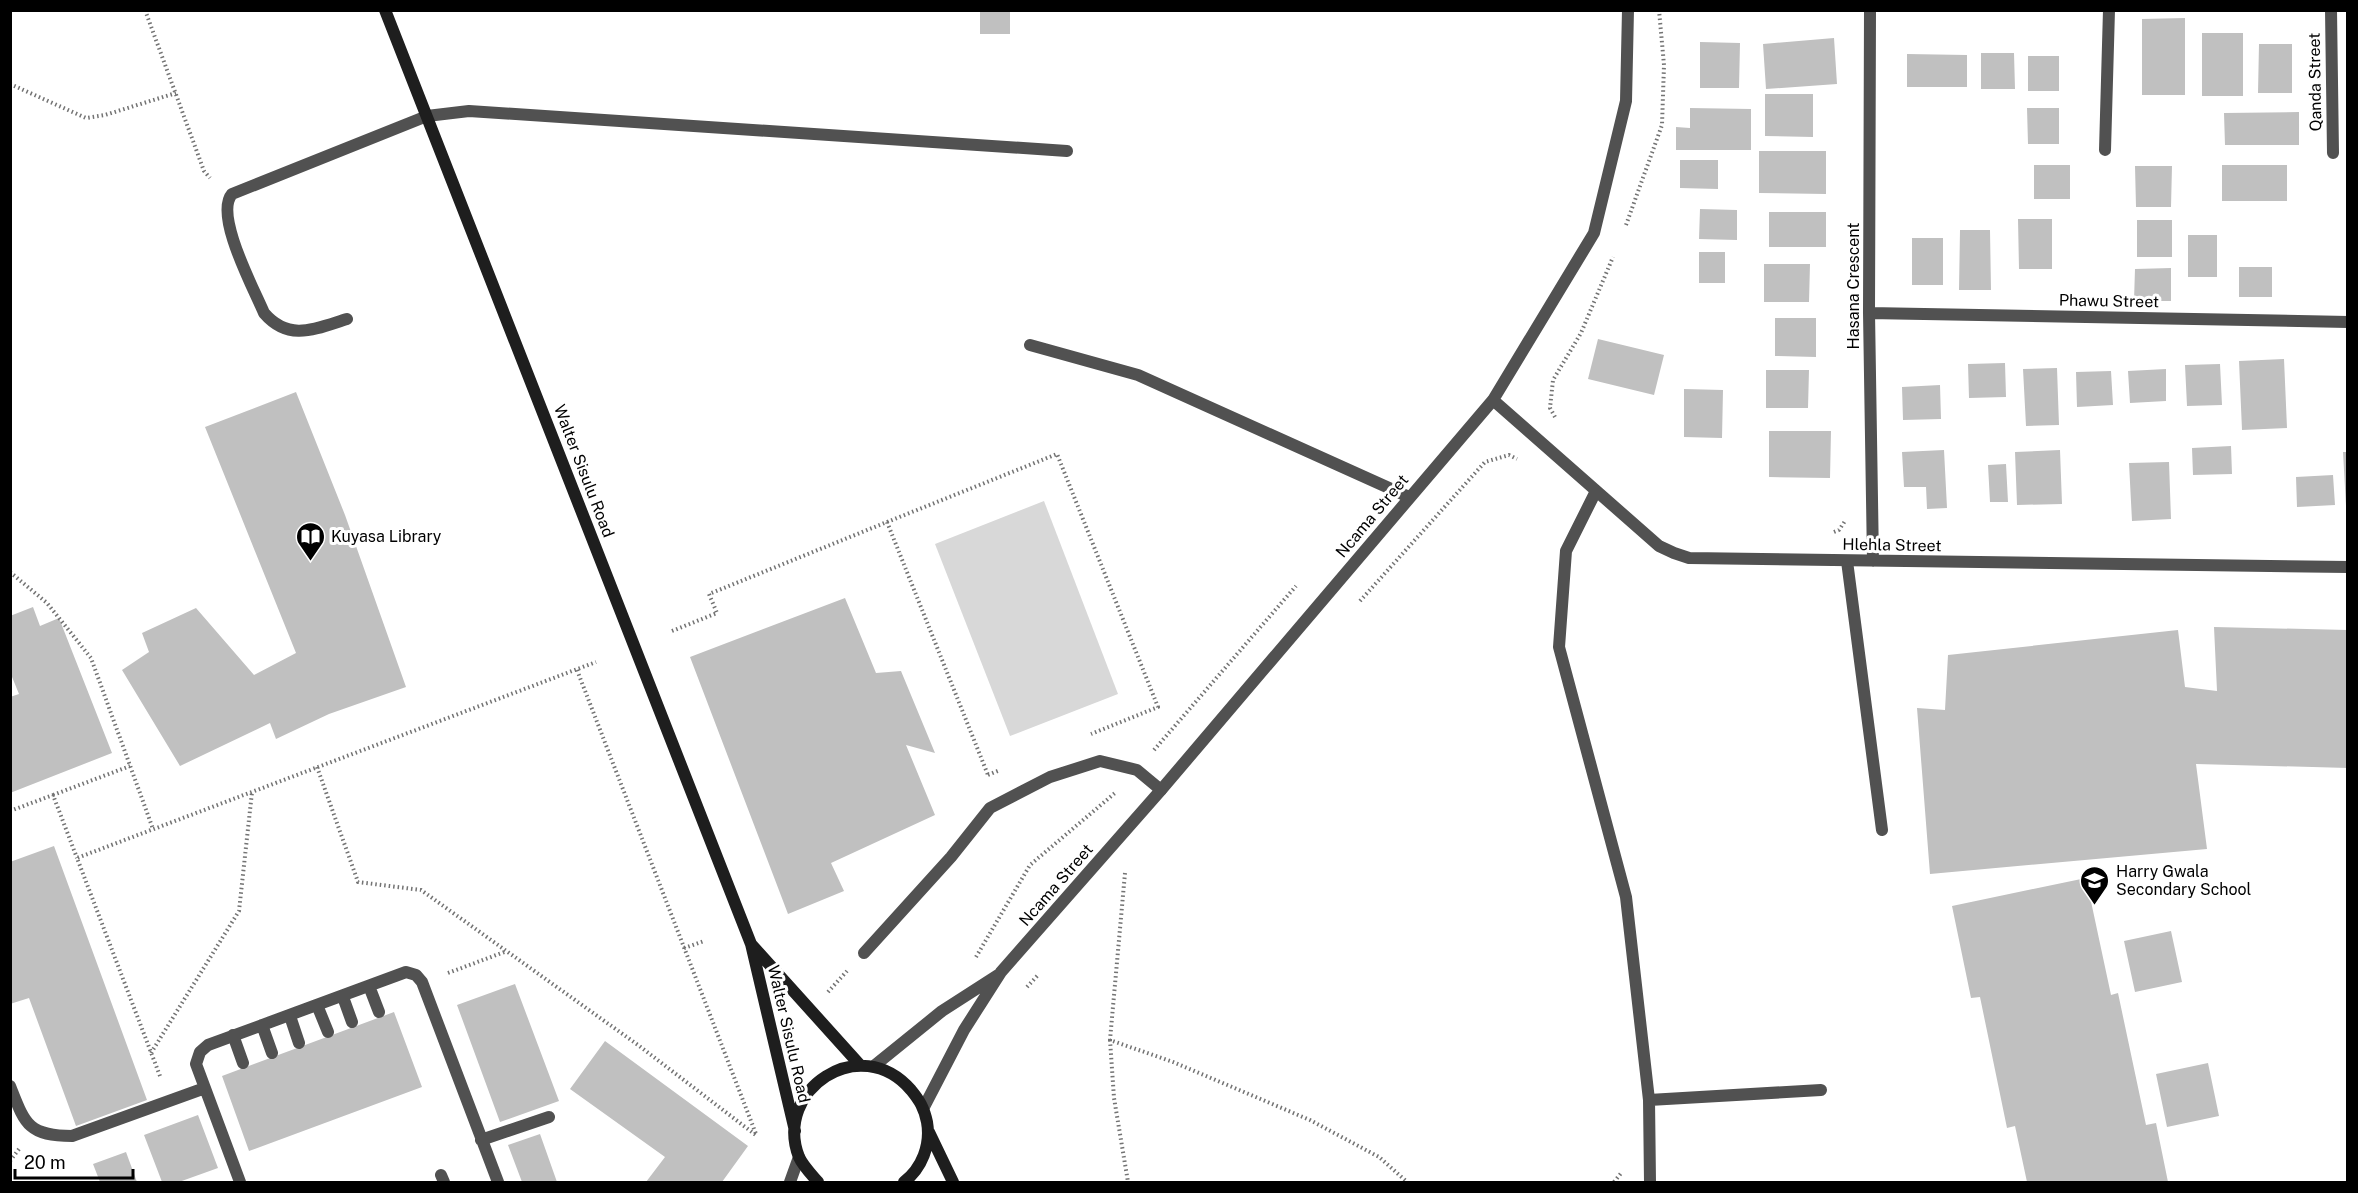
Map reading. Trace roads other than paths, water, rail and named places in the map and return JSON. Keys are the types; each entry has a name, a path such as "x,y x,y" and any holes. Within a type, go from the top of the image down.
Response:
{"street":[{"name":"Walter Sisulu Road","path":"385,10 751,944 800,1157"},
{"name":"Ncama Street","path":"924,1107 964,1030 1001,972 1161,790 1493,400 1594,233 1626,101 1628,10"},
{"name":"Hasana Crescent","path":"1870,10 1869,313 1873,561"},
{"path":"2105,150 2109,10"},
{"name":"Qanda Street","path":"2331,10 2332,153"},
{"path":"347,320 311,330 292,330 277,326 270,320 264,313 229,230 227,200 232,194 427,116 469,111 1067,151"},
{"name":"Phawu Street","path":"1869,313 2348,322"},
{"path":"1030,345 1138,375 1409,497"},
{"name":"Hlehla Street","path":"1493,400 1659,546 1674,554 1689,558 2348,567"},
{"path":"1596,491 1566,551 1559,647 1626,897 1649,1100 1650,1182"},
{"path":"1847,561 1882,830"},
{"path":"864,953 951,857 990,808 1050,777 1100,761 1137,770 1161,790"},
{"name":"Walter Sisulu Road","path":"751,944 860,1065"},
{"path":"240,1182 196,1064 200,1052 208,1045 233,1035 406,972 416,975 422,982 498,1182"},
{"name":"Ncama Street","path":"874,1066 942,1011 1001,972"},
{"path":"369,986 379,1012"},
{"path":"343,996 352,1022"},
{"path":"317,1005 328,1032"},
{"path":"290,1016 299,1043"},
{"path":"262,1025 272,1053"},
{"path":"233,1035 243,1063"},
{"path":"795,1131 800,1107 814,1085 835,1070 860,1065 874,1066 900,1078 924,1107 928,1130 953,1182"},
{"path":"10,1086 22,1116 33,1129 49,1136 72,1136 205,1088"},
{"path":"1649,1100 1821,1090"},
{"path":"481,1140 549,1117"},
{"path":"904,1182 913,1175 925,1154 928,1130"},
{"path":"790,1182 800,1157"},
{"path":"800,1157 818,1182"}],"place":[{"name":"Kuyasa Library","path":"310,562"},
{"name":"Harry Gwala Secondary School","path":"2095,906"}]}
